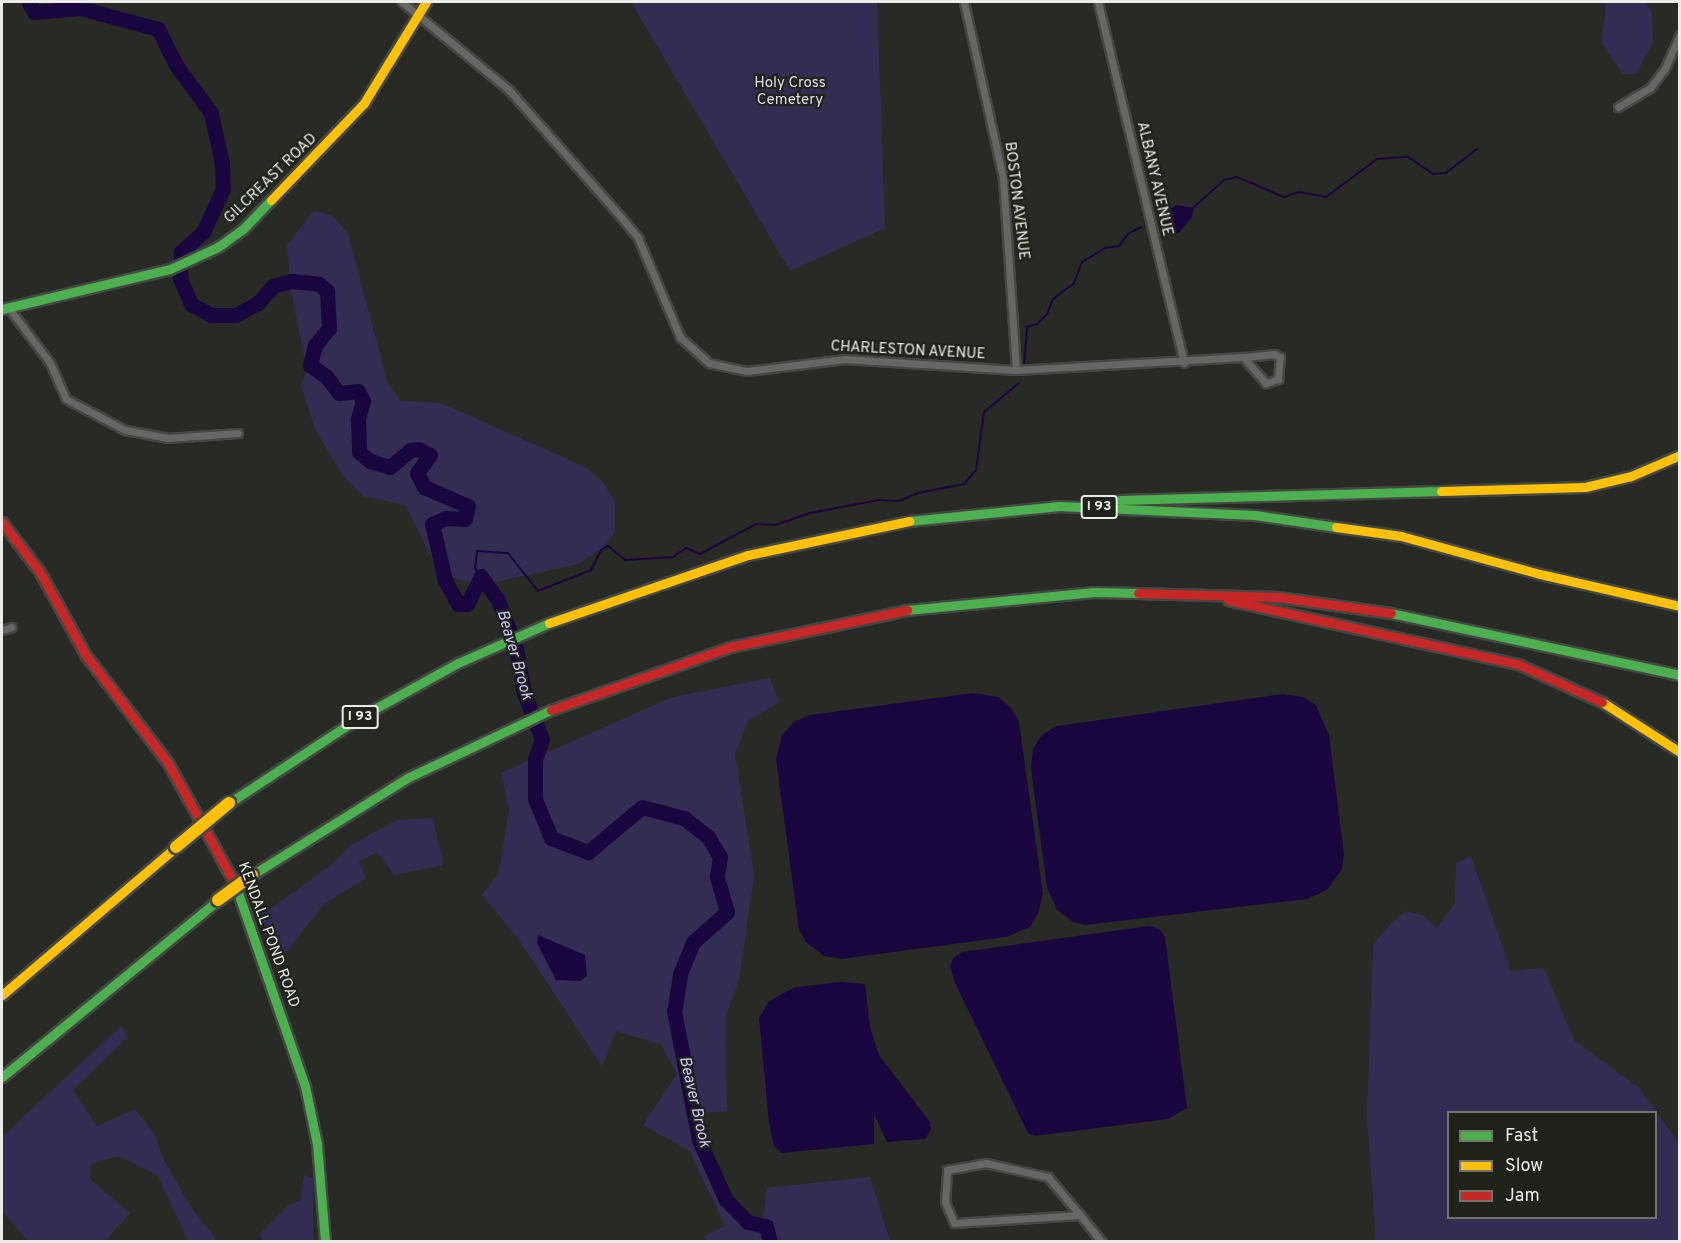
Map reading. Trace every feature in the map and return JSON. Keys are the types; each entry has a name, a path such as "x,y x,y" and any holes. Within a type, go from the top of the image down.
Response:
{"main road":[{"name":"GILCREAST ROAD","path":"5,308 170,269 191,261 243,230 346,125 380,79 426,2"},
{"path":"1059,506 1285,493 1585,487 1631,476 1680,455"},
{"name":"I 93","path":"2,995 229,803 360,717 525,633 626,593 795,543 902,522 1059,506 1216,512 1353,526 1680,606"},
{"name":"KENDALL POND ROAD","path":"2,522 50,587 85,654 168,763 227,865 253,928 305,1086 317,1144 325,1242"},
{"path":"1190,592 1461,649 1520,665 1603,702 1680,752"},
{"path":"2,1077 218,900 252,875 378,794 549,710 701,656 851,619 1033,595 1190,592 1308,600 1429,618 1680,675"}],"street":[{"name":"CHARLESTON AVENUE","path":"402,2 417,17 502,83 614,209 638,238 680,337 709,363 747,371 845,359 1016,370 1184,363 1243,357 1274,354 1280,357 1278,379 1266,383 1243,357"},
{"name":"BOSTON AVENUE","path":"964,2 1003,178 1016,370"},
{"name":"ALBANY AVENUE","path":"1098,2 1184,363"},
{"path":"1617,107 1654,83 1680,35"},
{"path":"5,308 50,363 66,399 125,430 168,438 237,433"},
{"path":"2,630 12,627"},
{"path":"1080,1215 954,1223 945,1202 947,1170 986,1163 1048,1177 1080,1215 1102,1242"}],"green space":[{"name":"Holy Cross Cemetery","path":"631,2 877,2 885,228 790,271"},
{"path":"1606,2 1644,2 1652,11 1653,42 1636,74 1623,74 1602,43"},
{"path":"314,211 333,216 348,234 388,384 401,401 441,403 585,467 602,481 615,501 615,532 604,547 578,564 477,586 439,572 405,505 363,496 343,476 315,429 301,385 307,371 291,291 287,245"},
{"path":"770,678 779,702 748,721 735,754 754,875 739,980 725,1018 727,1111 691,1114 696,1140 718,1187 761,1233 767,1188 870,1177 890,1241 708,1241 704,1236 725,1226 690,1151 643,1125 677,1074 661,1044 616,1031 602,1066 519,940 482,895 499,873 509,809 501,773 673,697"},
{"path":"433,818 443,865 394,875 377,852 359,862 366,878 323,905 279,962 261,916 331,865 351,845 397,820"},
{"path":"1471,856 1511,971 1544,968 1574,1040 1639,1088 1656,1111 1447,1111 1447,1219 1657,1219 1657,1113 1679,1143 1679,1241 1376,1241 1367,1117 1373,945 1393,921 1407,911 1424,916 1437,928 1455,903 1456,863"},
{"path":"121,1026 128,1037 73,1090 97,1126 135,1109 154,1133 164,1160 189,1204 217,1241 188,1241 158,1176 118,1156 91,1164 89,1178 130,1213 105,1241 28,1241 2,1211 2,1137"},
{"path":"304,1175 313,1178 313,1241 263,1241 260,1234 289,1205 301,1200"}],"shaded area":[{"path":"1177,205 1194,208 1192,217 1179,233 1171,233 1164,222 1169,210"},
{"path":"973,693 998,697 1011,708 1019,722 1043,894 1038,914 1030,927 1006,937 841,959 824,956 806,942 799,930 776,759 782,735 794,722 810,715"},
{"path":"1283,694 1303,697 1316,705 1329,735 1344,854 1342,869 1327,890 1307,899 1085,925 1073,922 1057,910 1047,888 1031,769 1033,749 1042,735 1057,726"},
{"path":"1149,926 1159,929 1165,937 1187,1108 1168,1119 1035,1136 1028,1133 955,983 950,966 953,958 962,952"},
{"path":"538,935 585,955 587,976 580,981 556,980 537,943"},
{"path":"841,982 865,984 870,1027 879,1055 930,1122 931,1130 925,1139 887,1142 874,1114 874,1144 782,1153 774,1146 769,1123 759,1018 769,1001 795,987"}],"waterway":[{"name":"Beaver Brook","path":"29,2 34,12 80,8 158,29 176,65 211,113 222,163 223,189 203,232 181,252 180,278 191,304 211,315 236,315 258,303 273,286 292,281 319,284 327,291 329,328 315,345 310,365 326,376 339,393 358,391 363,401 358,419 359,452 370,461 390,467 410,450 418,449 430,455 417,473 424,487 468,506 465,519 446,518 432,524 445,580 458,604 467,604 481,576 498,600 516,649 524,693 542,739 535,759 535,799 551,838 588,852 642,807 684,818 708,837 720,857 717,877 727,912 693,942 680,975 674,1011 699,1140 726,1200 748,1222 766,1226 770,1242"},
{"path":"1192,209 1224,180 1237,177 1284,197 1299,192 1326,197 1377,159 1408,157 1433,174 1446,173 1477,149"},
{"path":"1024,365 1027,327 1037,324 1047,314 1053,299 1074,283 1082,262 1105,248 1119,246 1128,234 1141,227"},
{"path":"481,576 475,568 477,551 508,553 538,591 591,570 601,550 608,546 625,560 673,557 686,548 700,554 756,524 775,525 810,513 879,500 899,501 918,493 964,484 976,470 984,412 1019,383"}],"traffic: fast":[{"path":"2,309 170,269 218,247 243,229 271,200"},
{"path":"1120,500 1441,491"},
{"path":"909,521 1059,506 1255,515 1336,527"},
{"path":"907,610 1094,592 1138,593"},
{"path":"1391,613 1680,675"},
{"path":"229,803 360,717 458,663 549,623"},
{"path":"252,875 407,778 551,710"},
{"path":"235,884 305,1086 317,1144 325,1242"},
{"path":"2,1077 218,900"}],"traffic: slow":[{"path":"271,200 364,103 426,2"},
{"path":"1441,491 1585,487 1631,476 1680,455"},
{"path":"549,623 748,555 909,521"},
{"path":"1336,527 1401,536 1540,574 1680,606"},
{"path":"1602,702 1680,752"},
{"path":"176,847 229,803"},
{"path":"2,995 176,847"},
{"path":"218,900 252,875"}],"traffic: jam":[{"path":"2,522 40,572 85,654 168,763 235,884"},
{"path":"1138,593 1278,597 1391,613"},
{"path":"1228,600 1520,665 1602,702"},
{"path":"551,710 730,647 907,610"}]}
